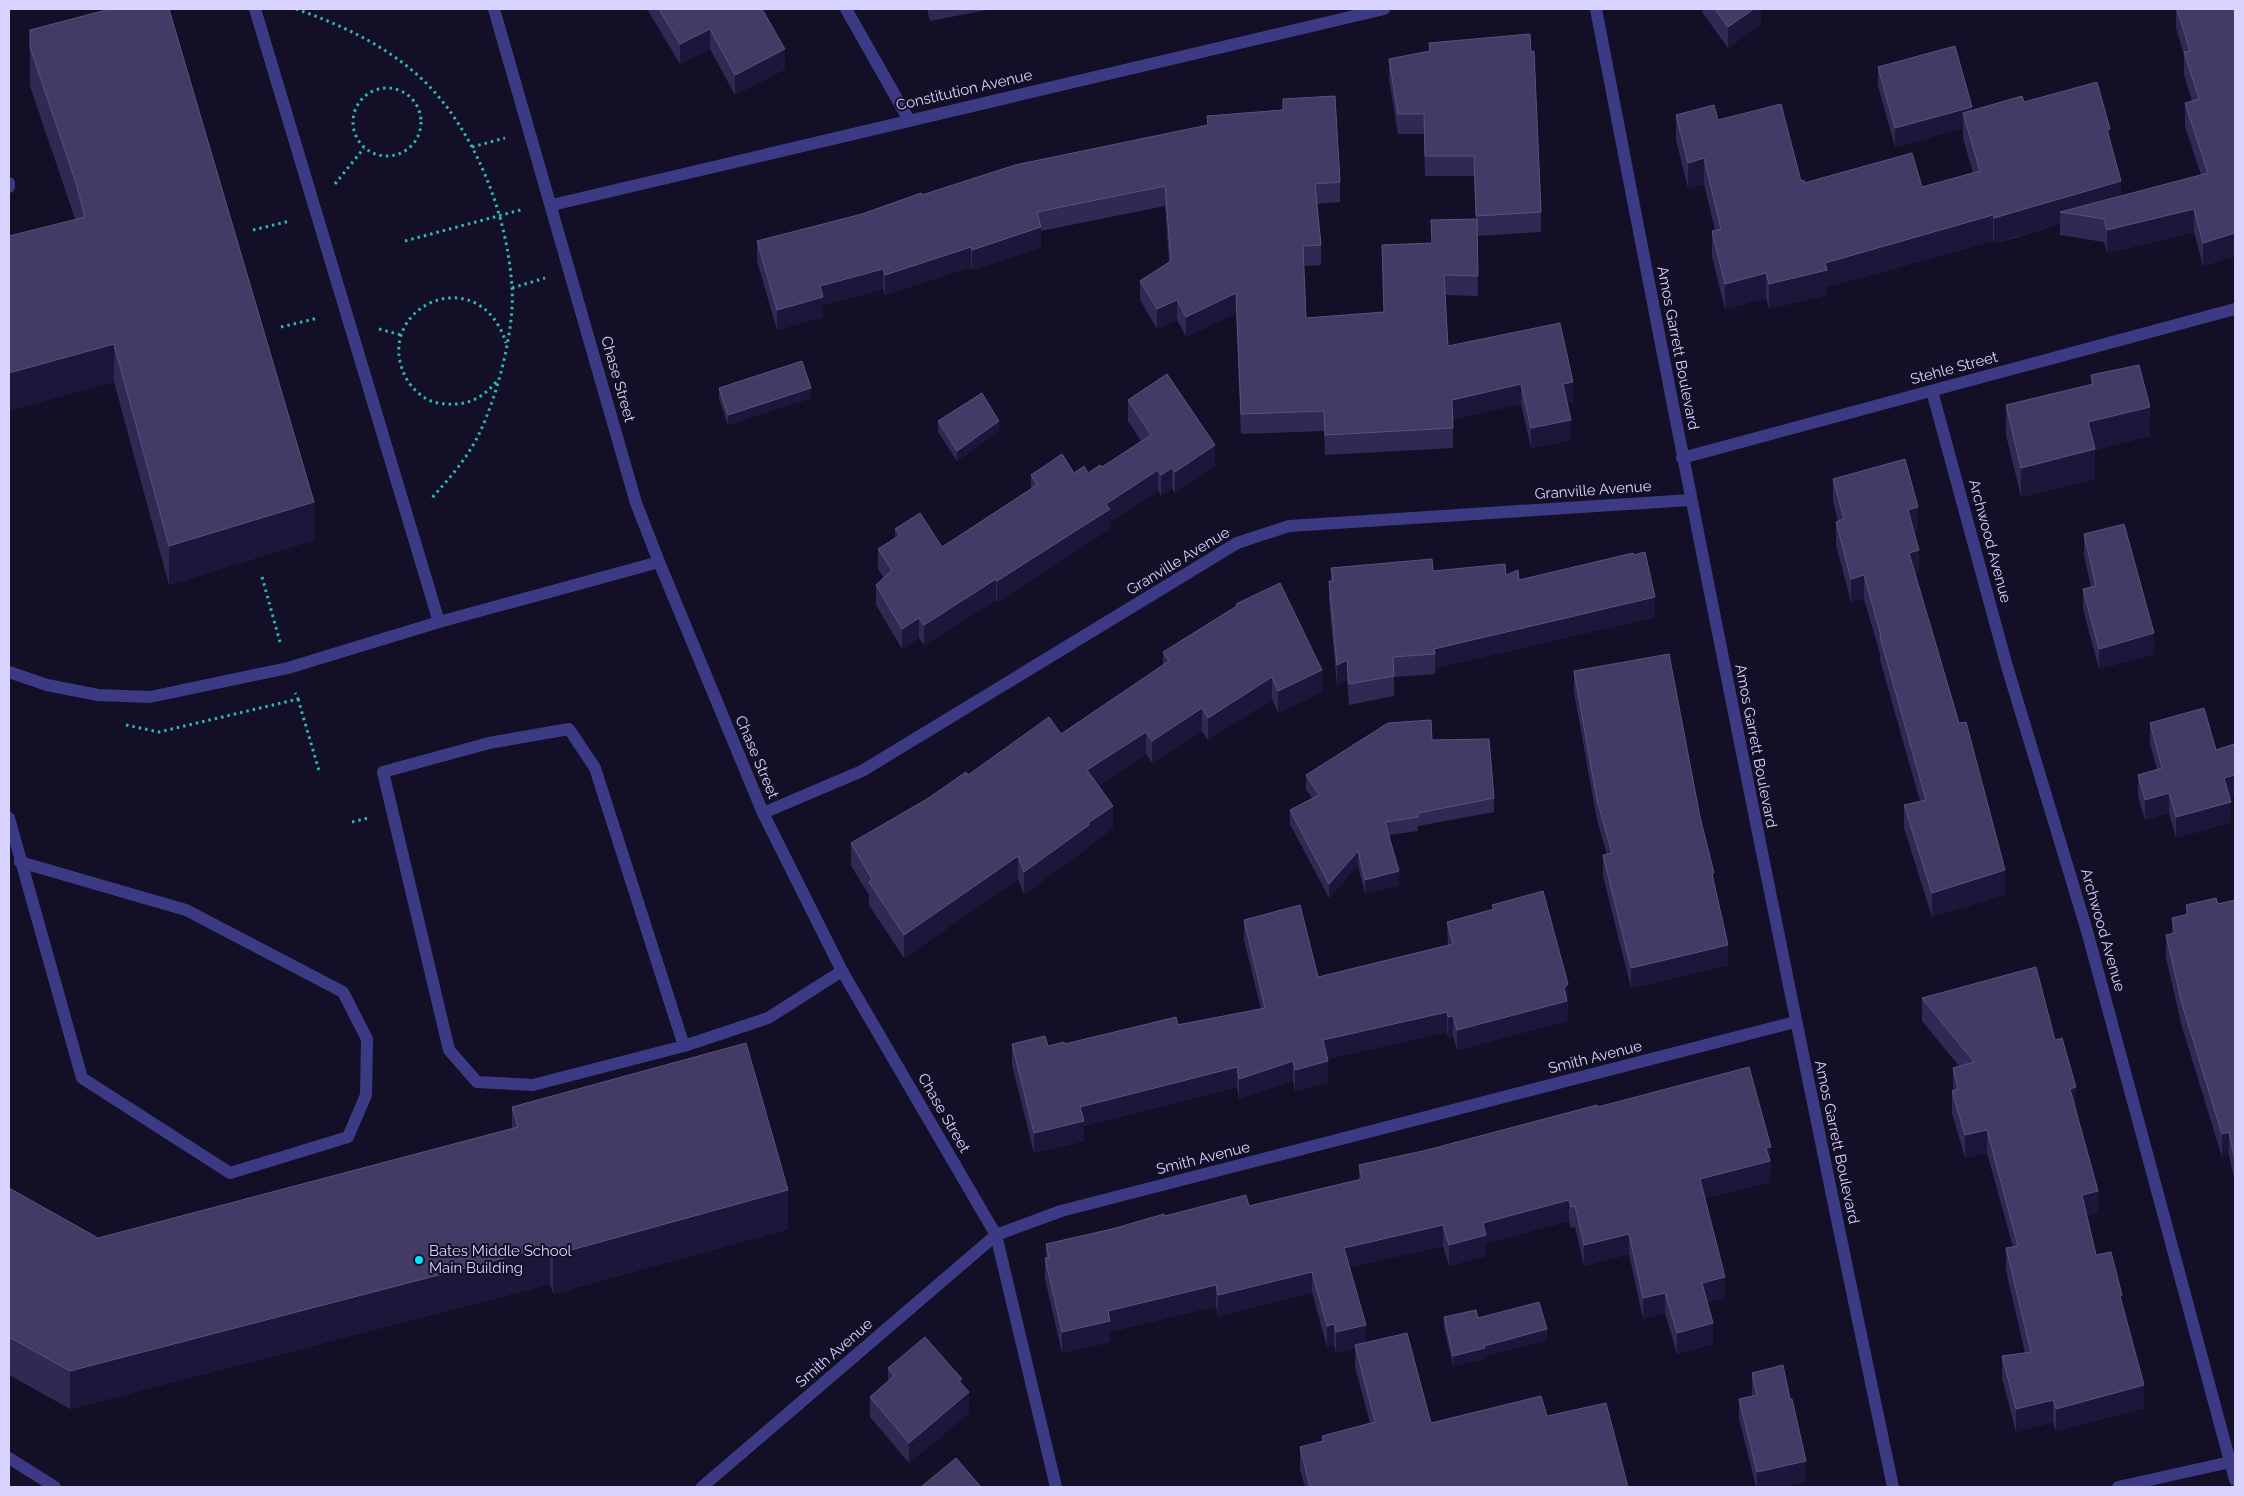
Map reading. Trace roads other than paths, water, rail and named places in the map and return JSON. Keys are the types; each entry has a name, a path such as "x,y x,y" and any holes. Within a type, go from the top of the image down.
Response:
{"street":[{"path":"255,9 440,622"},
{"name":"Chase Street","path":"494,9 552,205 636,503 763,813 842,971 996,1235 1056,1487"},
{"path":"846,9 909,120"},
{"name":"Constitution Avenue","path":"552,205 1384,9"},
{"name":"Amos Garrett Boulevard","path":"1596,9 1690,500 1795,1022 1893,1487"},
{"name":"Stehle Street","path":"1682,458 2235,309"},
{"name":"Archwood Avenue","path":"1932,391 2006,663 2087,932 2233,1462 2235,1480"},
{"name":"Granville Avenue","path":"763,813 862,771 1237,543 1289,526 1690,500"},
{"path":"9,672 46,685 98,695 150,697 288,668 440,622 659,562"},
{"path":"684,1046 595,768 569,729 489,743 383,772 449,1050 477,1082 533,1085 684,1046 768,1018 842,971"},
{"path":"9,818 20,862 82,1078 230,1174 348,1138 366,1095 368,1038 343,992 186,910 20,862"},
{"name":"Smith Avenue","path":"702,1487 996,1235 1061,1211 1795,1022"},
{"path":"9,1458 55,1487"},
{"path":"2118,1487 2233,1462"}],"place":[{"name":"Bates Middle School Main Building","path":"419,1260"}]}
